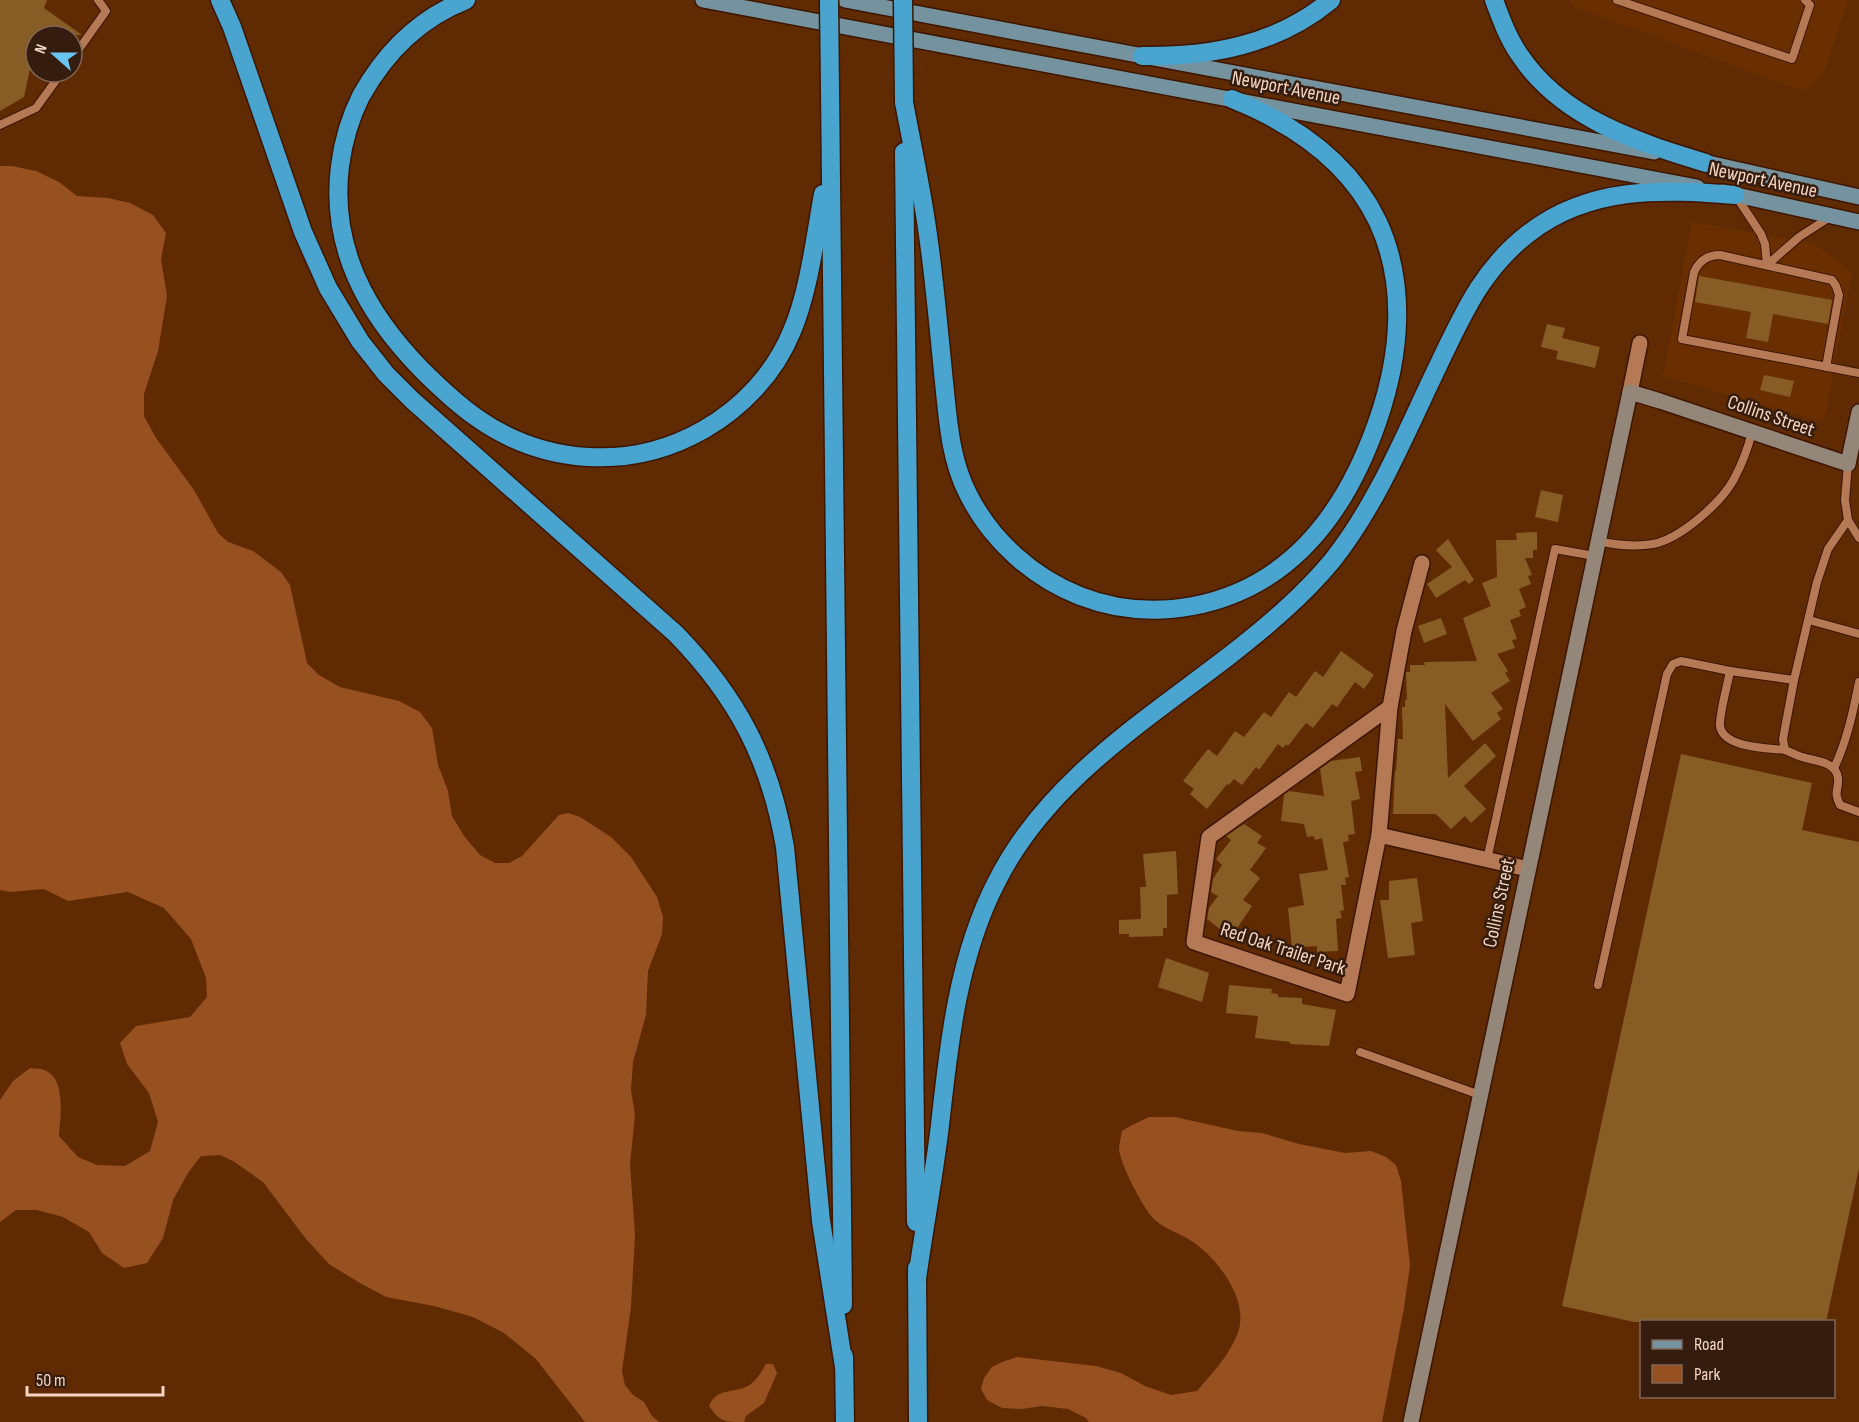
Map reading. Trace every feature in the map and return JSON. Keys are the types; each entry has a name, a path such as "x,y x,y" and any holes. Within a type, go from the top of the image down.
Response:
{"highway":[{"path":"220,0 232,27 310,250 338,306 360,341 386,374 412,400 676,634 722,686 755,744 776,805 785,847 821,1221 844,1367"},
{"path":"466,0 441,12 411,32 391,52 365,90 350,122 340,160 339,224 347,255 361,289 403,350 439,387 465,409 491,427 520,442 550,452 583,458 610,458 639,454 667,447 697,434 742,401 759,384 778,359 792,332 804,294 830,157"},
{"path":"829,0 845,1422"},
{"path":"903,0 918,1422"},
{"path":"1142,56 1204,53 1252,43 1297,24 1331,0"},
{"path":"1494,0 1504,26 1518,52 1533,73 1567,104 1615,131 1706,163"},
{"path":"904,102 928,233 950,436 959,473 970,498 985,522 1004,544 1048,580 1075,594 1104,604 1136,609 1167,610 1212,602 1257,584 1296,556 1319,531 1344,494 1366,450 1384,400 1395,343 1398,300 1394,272 1382,231 1366,200 1344,172 1306,138 1271,117 1232,99"},
{"path":"917,1279 952,1021 965,967 990,894 1035,821 1086,766 1255,635 1302,593 1331,562 1357,527 1379,488 1471,298 1511,247 1555,216 1604,197 1658,191 1735,195"}],"main road":[{"name":"Newport Avenue","path":"703,0 1735,195 1859,222"},
{"name":"Newport Avenue","path":"845,0 1706,163 1859,197"}],"street":[{"name":"Collins Street","path":"1411,1422 1640,343"},
{"name":"Collins Street","path":"1630,393 1848,464"},
{"path":"1848,464 1859,412"},
{"name":"Red Oak Trailer Park","path":"1390,707 1209,837 1194,942 1347,994 1379,835 1390,707 1404,631 1422,563"},
{"path":"1379,835 1528,869"}],"lane":[{"path":"84,41 106,11 98,0"},
{"path":"1617,0 1792,59 1810,5 1805,0"},
{"path":"0,125 36,108 53,84"},
{"path":"1735,195 1765,244 1767,265"},
{"path":"1767,265 1799,237 1831,216"},
{"path":"1826,367 1839,295 1832,280 1720,255 1709,256 1697,265 1682,339 1826,367 1859,373"},
{"path":"1487,860 1555,549 1654,544 1685,530 1717,502 1733,480 1748,447 1752,432"},
{"path":"1848,464 1845,500 1848,520 1859,538"},
{"path":"1785,750 1783,739 1794,680 1817,582 1828,549 1848,520"},
{"path":"1809,620 1859,634"},
{"path":"1598,985 1667,674 1673,664 1681,661 1794,680"},
{"path":"1730,671 1720,724 1723,734 1729,740 1741,744 1785,750 1826,763 1834,768 1838,777 1835,795 1840,806 1859,812"},
{"path":"1834,768 1843,750 1859,682"},
{"path":"1360,1052 1480,1095"}],"shaded area":[{"path":"1570,0 1848,0 1822,78 1803,91 1572,6"},
{"path":"1692,222 1813,243 1852,272 1824,422 1663,376"}],"green space":[{"path":"0,166 36,171 59,182 77,196 108,198 130,203 153,215 166,233 161,259 167,296 158,351 144,394 144,416 156,438 194,490 218,533 228,542 253,551 281,572 290,585 307,663 319,675 340,687 399,701 420,712 432,728 438,765 448,791 452,816 464,836 480,855 495,863 509,863 522,856 559,815 568,813 580,817 611,837 631,857 657,897 663,917 662,934 648,971 646,1015 633,1062 631,1090 635,1115 630,1164 635,1235 631,1307 622,1371 625,1385 633,1395 644,1402 652,1416 659,1422 585,1422 536,1359 504,1333 473,1317 434,1306 386,1297 329,1264 306,1239 263,1182 233,1161 220,1155 201,1156 188,1173 173,1200 163,1238 147,1263 124,1268 102,1253 89,1232 63,1217 37,1210 16,1210 0,1222 0,1100 13,1081 30,1068 42,1069 51,1074 59,1090 61,1109 59,1136 78,1157 97,1165 125,1166 150,1151 158,1122 149,1093 127,1064 120,1043 136,1026 190,1017 207,997 206,978 191,939 164,908 128,892 68,901 44,889 10,892 0,890"},
{"path":"1149,1117 1175,1117 1238,1131 1262,1133 1299,1144 1345,1153 1371,1151 1386,1157 1396,1165 1401,1181 1410,1266 1382,1422 1089,1422 1086,1418 1068,1409 1042,1406 1022,1409 1002,1408 987,1400 981,1389 984,1378 992,1367 1017,1357 1096,1366 1121,1373 1145,1386 1171,1395 1197,1391 1229,1350 1237,1335 1240,1322 1240,1309 1230,1283 1213,1259 1203,1250 1154,1219 1138,1196 1123,1165 1119,1149 1122,1131"},
{"path":"766,1364 773,1364 777,1373 764,1403 746,1416 744,1422 727,1421 716,1415 709,1406 712,1400 722,1393 751,1384"}],"building":[{"path":"0,0 47,0 44,8 67,24 24,24 24,84 27,84 24,97 0,111"},
{"path":"1699,276 1832,300 1828,324 1773,314 1768,342 1746,338 1751,312 1695,302"},
{"path":"1547,324 1565,328 1562,338 1600,347 1595,368 1556,359 1558,351 1541,347"},
{"path":"1764,375 1794,381 1790,397 1760,390"},
{"path":"1541,490 1563,495 1558,522 1535,517"},
{"path":"1537,532 1537,550 1533,550 1533,558 1525,558 1532,575 1528,576 1531,584 1519,589 1526,607 1519,610 1521,616 1510,620 1517,639 1512,640 1515,648 1497,654 1508,671 1505,673 1510,681 1491,693 1503,709 1497,713 1501,719 1473,741 1445,704 1448,778 1485,743 1496,756 1464,786 1486,809 1471,823 1465,816 1451,829 1436,814 1393,814 1398,739 1403,739 1402,707 1405,707 1405,699 1407,700 1406,672 1410,672 1410,665 1425,665 1424,662 1477,661 1463,618 1491,606 1482,583 1497,577 1496,540 1517,540 1516,533"},
{"path":"1448,539 1474,580 1469,584 1465,580 1436,598 1427,584 1452,567 1436,550"},
{"path":"1441,618 1447,634 1424,643 1418,626"},
{"path":"1341,651 1374,675 1364,689 1355,682 1337,707 1332,704 1313,728 1306,723 1288,746 1286,744 1283,748 1278,744 1259,770 1256,767 1242,785 1234,779 1229,785 1227,784 1207,809 1190,794 1194,789 1183,781 1208,749 1217,756 1235,731 1244,737 1264,712 1271,717 1289,692 1296,697 1315,671 1323,677"},
{"path":"1681,754 1812,783 1802,830 1859,842 1859,1168 1826,1320 1640,1320 1640,1322 1634,1322 1562,1306"},
{"path":"1360,757 1362,771 1355,772 1360,799 1351,801 1355,834 1348,835 1349,841 1343,842 1349,877 1345,878 1346,885 1341,885 1344,910 1340,911 1342,918 1336,919 1338,951 1317,952 1317,946 1292,948 1288,908 1304,905 1299,874 1328,870 1322,838 1315,840 1314,836 1307,837 1304,824 1281,821 1284,795 1289,791 1324,796 1320,769 1331,761"},
{"path":"1244,824 1262,836 1257,843 1266,848 1250,870 1260,878 1243,900 1252,906 1238,927 1221,924 1220,929 1207,919 1209,908 1218,896 1211,892 1213,879 1222,865 1216,859 1231,840 1226,836"},
{"path":"1176,851 1178,894 1167,895 1167,928 1163,928 1163,936 1129,937 1129,934 1119,934 1119,920 1141,919 1140,887 1146,887 1143,854"},
{"path":"1417,878 1423,921 1411,923 1415,955 1388,958 1380,900 1389,900 1389,881"},
{"path":"1166,958 1209,973 1202,1002 1158,987"},
{"path":"1229,985 1272,989 1271,993 1278,994 1278,997 1302,998 1302,1004 1336,1010 1329,1046 1290,1044 1290,1042 1255,1038 1258,1016 1226,1013"}]}
